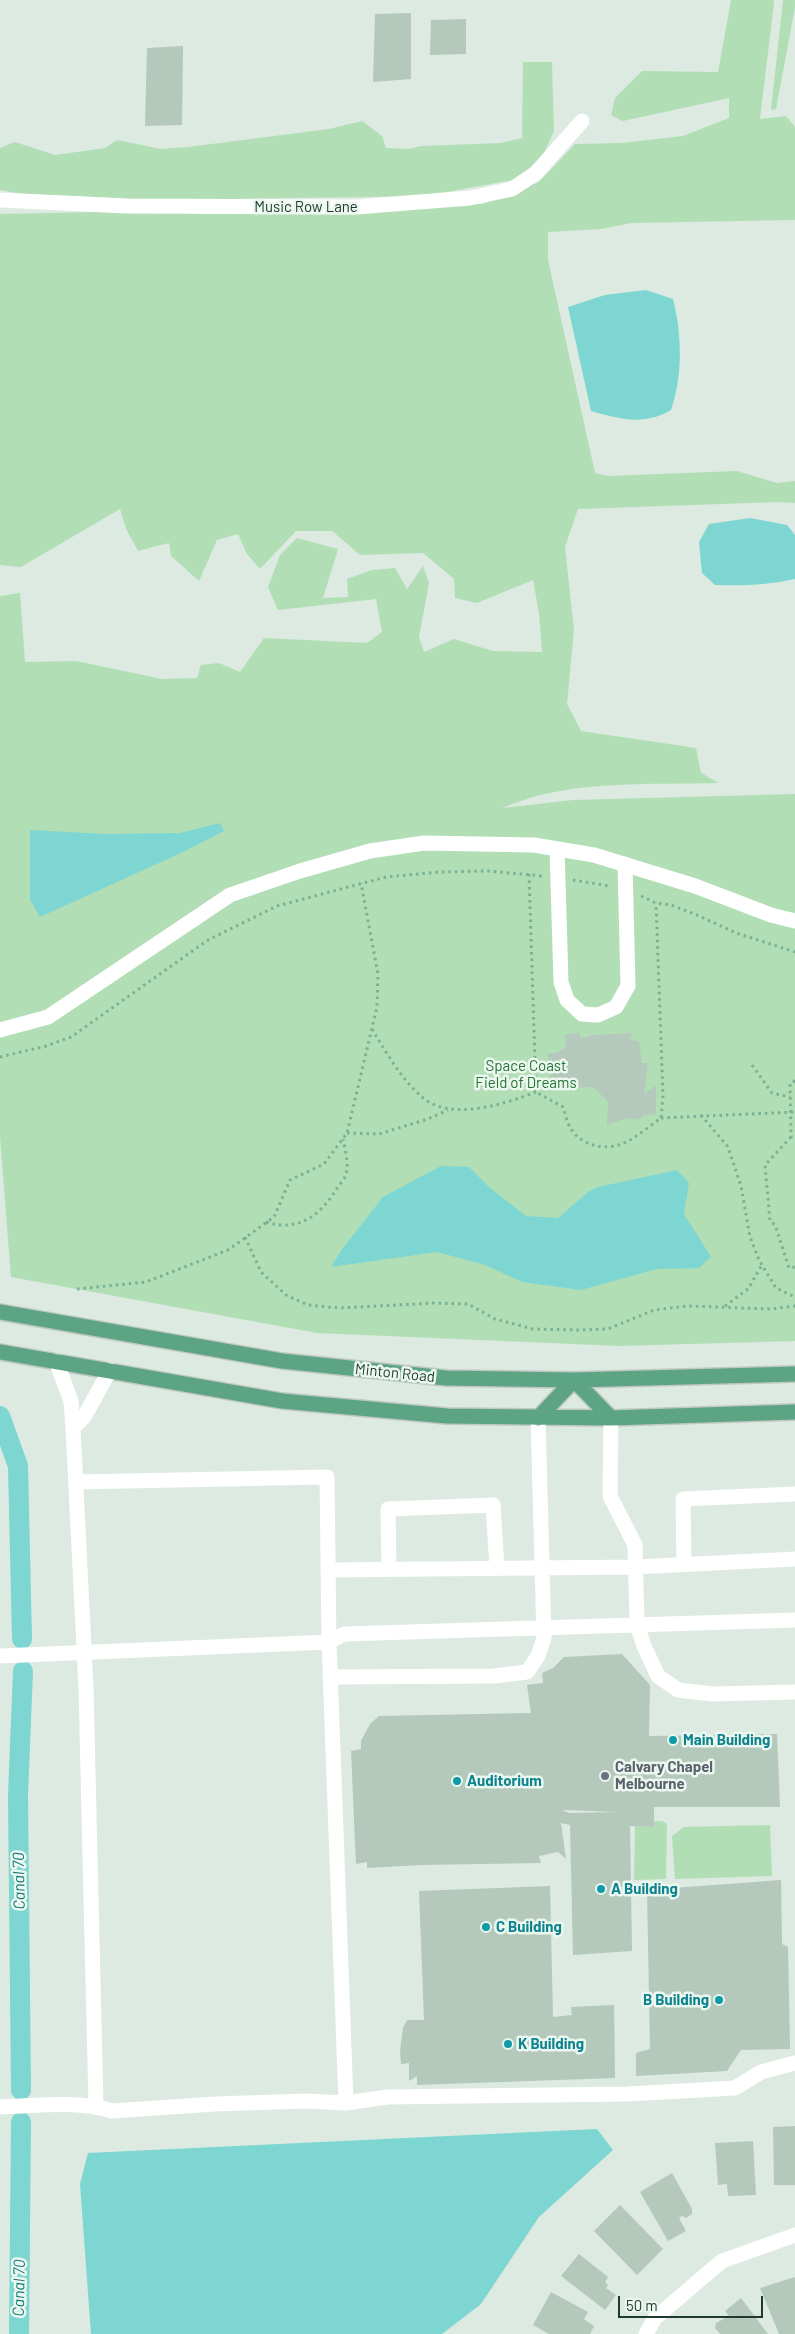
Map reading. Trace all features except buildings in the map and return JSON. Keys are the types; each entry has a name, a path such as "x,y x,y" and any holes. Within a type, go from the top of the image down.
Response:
{"main road":[{"name":"Minton Road","path":"0,1312 282,1361 446,1378 574,1380 795,1374"},
{"path":"0,1352 282,1401 447,1416 611,1418 795,1412"},
{"path":"538,1418 574,1380 611,1418"}],"street":[{"name":"Music Row Lane","path":"0,200 126,206 356,207 470,198 512,189 536,173 582,121"},
{"path":"0,1030 48,1017 230,895 370,850 424,843 534,845 594,855 695,886 771,915 793,915"},
{"path":"557,849 561,982 567,1000 582,1014 598,1015 616,1007 628,986 625,864"},
{"path":"56,1361 71,1401 76,1482 84,1654 96,2106"},
{"path":"73,1428 84,1417 110,1370"},
{"path":"332,1677 494,1676 527,1672 538,1656 544,1632 538,1418"},
{"path":"611,1418 610,1496 634,1546 637,1624 644,1646 658,1676 678,1690 712,1694 795,1692"},
{"path":"76,1482 327,1477 329,1642 332,1677 338,1933 346,2103"},
{"path":"684,1564 683,1500 795,1494"},
{"path":"389,1569 388,1509 493,1505 497,1568"},
{"path":"328,1570 635,1567 795,1559"},
{"path":"0,1656 84,1654 329,1642 344,1634 544,1632 637,1624 795,1620"},
{"path":"0,2107 43,2104 96,2106 112,2111 215,2104 306,2101 346,2103 387,2097 628,2094 735,2088 760,2072 795,2063"},
{"path":"646,2334 655,2318 722,2261 795,2235"}],"path":[{"path":"0,1057 46,1046 71,1037 208,940 276,906 386,877 439,872 489,871 603,884 656,903 671,905 736,933 795,952"},
{"path":"77,1289 146,1282 228,1250 274,1217 290,1180 324,1164 343,1139 347,1133 377,1007 378,974 361,883"},
{"path":"372,1028 394,1066 423,1098 449,1110"},
{"path":"752,1065 772,1093 790,1097"},
{"path":"795,1081 790,1083 793,1137 765,1165 770,1221 775,1225 790,1268 795,1267"},
{"path":"347,1133 379,1134 428,1120 449,1110 501,1105 536,1092"},
{"path":"661,1118 793,1112"},
{"path":"701,1115 728,1147 740,1186 750,1236 762,1265 776,1288 795,1297"},
{"path":"266,1222 277,1226 300,1224 324,1207 346,1174 346,1154 343,1139"},
{"path":"245,1237 261,1272 286,1295 308,1305 340,1308 434,1303 468,1304 495,1319 533,1329 570,1330 608,1329 654,1310 688,1306 771,1309 795,1306"},
{"path":"724,1307 748,1289 762,1265"}],"green space":[{"name":"Space Coast Field of Dreams","path":"731,0 773,0 774,3 760,119 786,116 795,127 795,220 632,223 601,229 548,232 548,260 595,473 608,476 737,471 777,483 795,481 795,503 578,509 565,547 574,630 567,704 581,731 696,748 701,773 719,783 609,785 581,788 554,792 503,808 573,800 795,794 795,1341 619,1346 317,1333 11,1277 0,1137 0,596 20,593 25,662 76,661 162,679 197,678 201,665 219,663 240,672 264,638 367,643 382,632 376,599 278,610 268,587 280,555 297,538 338,549 323,598 348,597 347,579 372,570 395,568 407,589 423,566 429,583 419,637 424,652 454,639 493,651 542,652 539,613 533,580 477,603 455,598 454,579 423,553 360,555 332,531 296,531 260,569 247,554 238,534 217,540 199,581 171,556 169,543 138,551 126,529 120,509 21,567 0,565 0,214 483,204 539,182 575,144 621,143 683,136 729,118 729,98 623,121 611,115 615,98 642,71 718,72"},
{"path":"783,0 795,0 795,7 776,109 771,110"},
{"path":"523,62 552,62 554,131 543,155 518,179 425,196 162,200 22,194 0,190 0,148 15,142 55,155 105,148 117,140 161,149 329,129 362,121 382,136 386,148 409,149 421,146 501,143 522,138"},
{"path":"654,1821 662,1821 667,1824 666,1879 634,1880 635,1826 654,1827"},
{"path":"770,1825 772,1876 675,1879 672,1836 684,1827"}],"water":[{"path":"646,290 673,299 676,313 680,355 678,383 671,410 651,418 632,420 591,411 568,307 605,295"},
{"path":"750,518 787,525 795,535 795,579 755,585 715,585 702,573 699,542 709,524"},
{"path":"220,823 224,831 183,852 40,917 30,900 30,830 106,834 180,833"},
{"path":"441,1166 469,1167 490,1188 526,1216 558,1218 588,1192 598,1187 677,1170 689,1183 684,1214 711,1257 699,1268 657,1269 581,1290 522,1282 485,1265 437,1252 331,1267 343,1248 383,1197"},
{"path":"597,2129 613,2150 539,2217 481,2304 442,2334 91,2334 80,2184 88,2153"}],"waterway":[{"name":"Canal 70","path":"0,1416 18,1466 22,1639"},
{"name":"Canal 70","path":"21,2090 18,1795 23,1671"},
{"name":"Canal 70","path":"19,2334 21,2122"}],"place":[{"name":"Main Building","path":"673,1740"},
{"name":"Calvary Chapel Melbourne","path":"605,1776"},
{"name":"Auditorium","path":"457,1781"},
{"name":"A Building","path":"601,1889"},
{"name":"C Building","path":"486,1927"},
{"name":"B Building","path":"719,2000"},
{"name":"K Building","path":"508,2044"}]}
